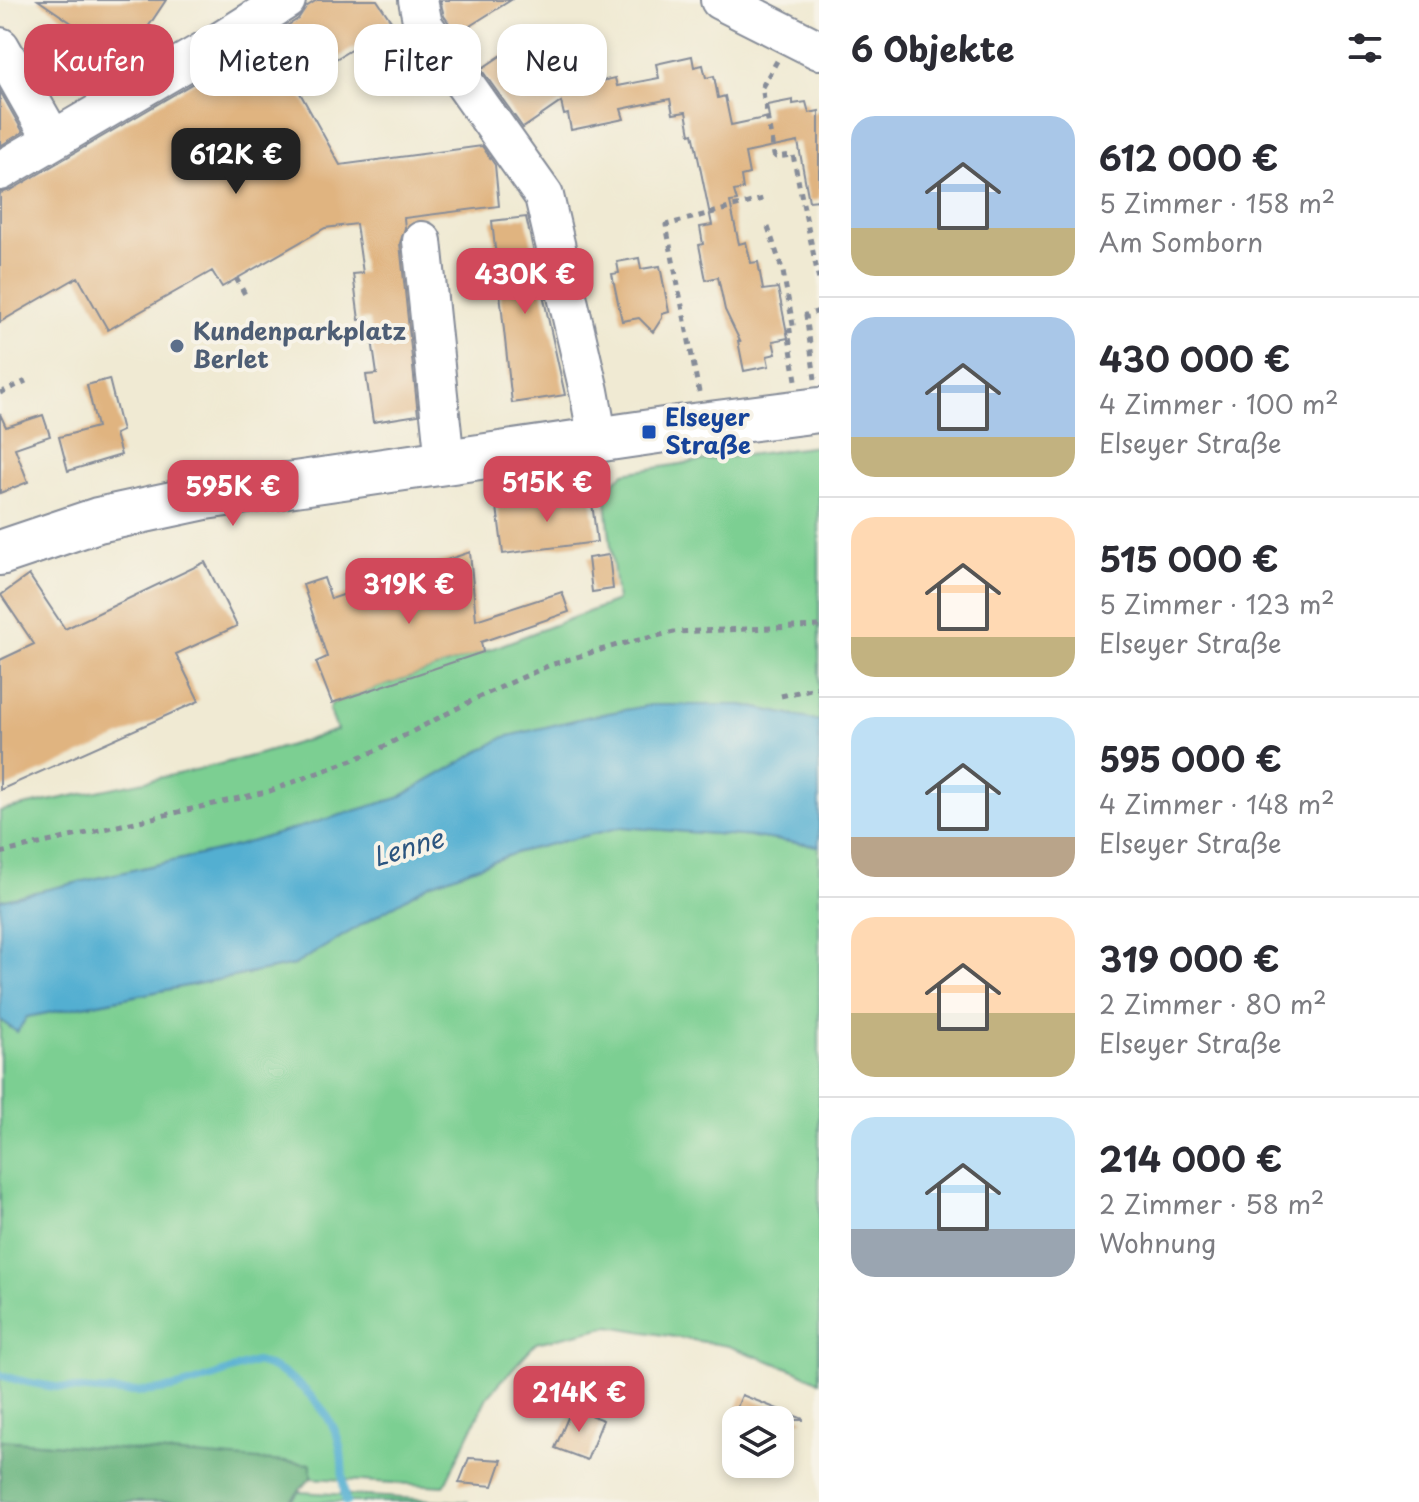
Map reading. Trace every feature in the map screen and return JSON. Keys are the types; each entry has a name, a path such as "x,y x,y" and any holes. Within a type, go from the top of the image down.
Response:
{"main road":[{"path":"0,553 140,509 205,497 705,424 812,404"}],"street":[{"path":"0,171 286,0"},
{"path":"418,0 423,25 544,196 598,440"},
{"path":"720,0 810,43"},
{"path":"0,47 53,140"},
{"path":"422,241 445,462"}],"path":[{"path":"810,43 762,87 774,155 793,155 819,281"},
{"path":"705,424 666,225 763,199"},
{"path":"768,227 783,272 794,330 788,331 812,404"},
{"path":"236,278 247,298"},
{"path":"812,404 806,315 819,311"},
{"path":"0,393 26,381"},
{"path":"0,853 270,791 373,752 479,697 550,665 617,645 674,632 819,626"},
{"path":"781,696 819,687"}],"green space":[{"path":"819,446 819,721 742,705 652,705 587,717 505,737 398,798 226,849 0,900 0,811 212,766 337,730 329,709 332,703 483,652 617,601 606,501 615,481 624,473"},
{"path":"622,827 754,837 819,846 819,1382 728,1346 610,1326 536,1343 487,1397 444,1486 311,1478 311,1465 0,1440 0,1020 17,1032 27,1017 294,965 430,884 518,852"},
{"path":"0,1440 311,1464 311,1478 290,1501 285,1502 0,1502"},
{"path":"299,1492 469,1502 291,1502"}],"water":[{"name":"Lenne","path":"652,705 742,705 819,721 819,846 754,837 622,827 518,852 430,884 294,965 27,1017 17,1032 0,1020 0,900 226,849 398,798 505,737"}],"building":[{"path":"38,0 166,0 150,24 73,24"},
{"path":"317,0 377,0 393,24 354,24 354,48 338,58 338,24 290,24"},
{"path":"440,0 511,0 473,24 450,24"},
{"path":"692,56 694,67 703,65 706,78 714,76 718,98 725,96 731,125 769,117 767,105 793,100 793,104 806,102 809,113 819,111 819,200 809,201 798,142 745,153 749,174 741,176 743,189 734,191 737,201 730,202 739,244 746,242 751,263 758,262 763,290 778,288 788,338 773,341 776,354 767,356 769,366 744,371 740,341 725,310 718,277 706,280 699,245 703,244 700,227 712,225 686,112 673,114 670,99 621,109 624,119 571,130 568,114 564,115 561,102 523,128 500,96 607,96 607,80 615,78 617,86 659,78 656,64"},
{"path":"497,58 497,91 481,69"},
{"path":"190,85 190,96 302,96 340,165 482,146 495,165 499,206 404,218 405,228 400,243 418,415 373,422 366,375 377,374 369,319 359,320 353,274 363,273 356,224 325,228 222,287 212,271 108,330 78,277 0,322 0,193 11,190"},
{"path":"0,91 23,132 0,146"},
{"path":"526,217 565,395 512,403 492,221"},
{"path":"639,258 641,269 660,266 669,312 662,314 653,332 639,318 622,321 612,274 619,273 617,262"},
{"path":"109,379 122,431 115,434 121,455 68,471 59,437 97,427 87,385"},
{"path":"0,414 6,427 43,415 50,436 15,448 28,482 0,493"},
{"path":"591,495 597,542 503,554 497,507"},
{"path":"470,552 476,620 562,592 569,612 481,642 483,652 332,703 316,662 327,657 303,585 324,578 331,599"},
{"path":"609,555 613,589 592,592 588,558"},
{"path":"205,562 237,626 176,654 199,701 0,790 0,660 34,644 1,595 29,575 65,629"},
{"path":"742,1395 770,1406 738,1406"},
{"path":"572,1408 603,1420 587,1460 555,1448"},
{"path":"469,1458 502,1460 493,1486 459,1483"}],"waterway":[{"path":"0,1375 61,1388 132,1392 182,1386 255,1362 269,1366 308,1393 336,1432 346,1502"}],"place":[{"name":"Kundenparkplatz Berlet","path":"177,346"},
{"name":"Elseyer Straße","path":"649,432"}]}
